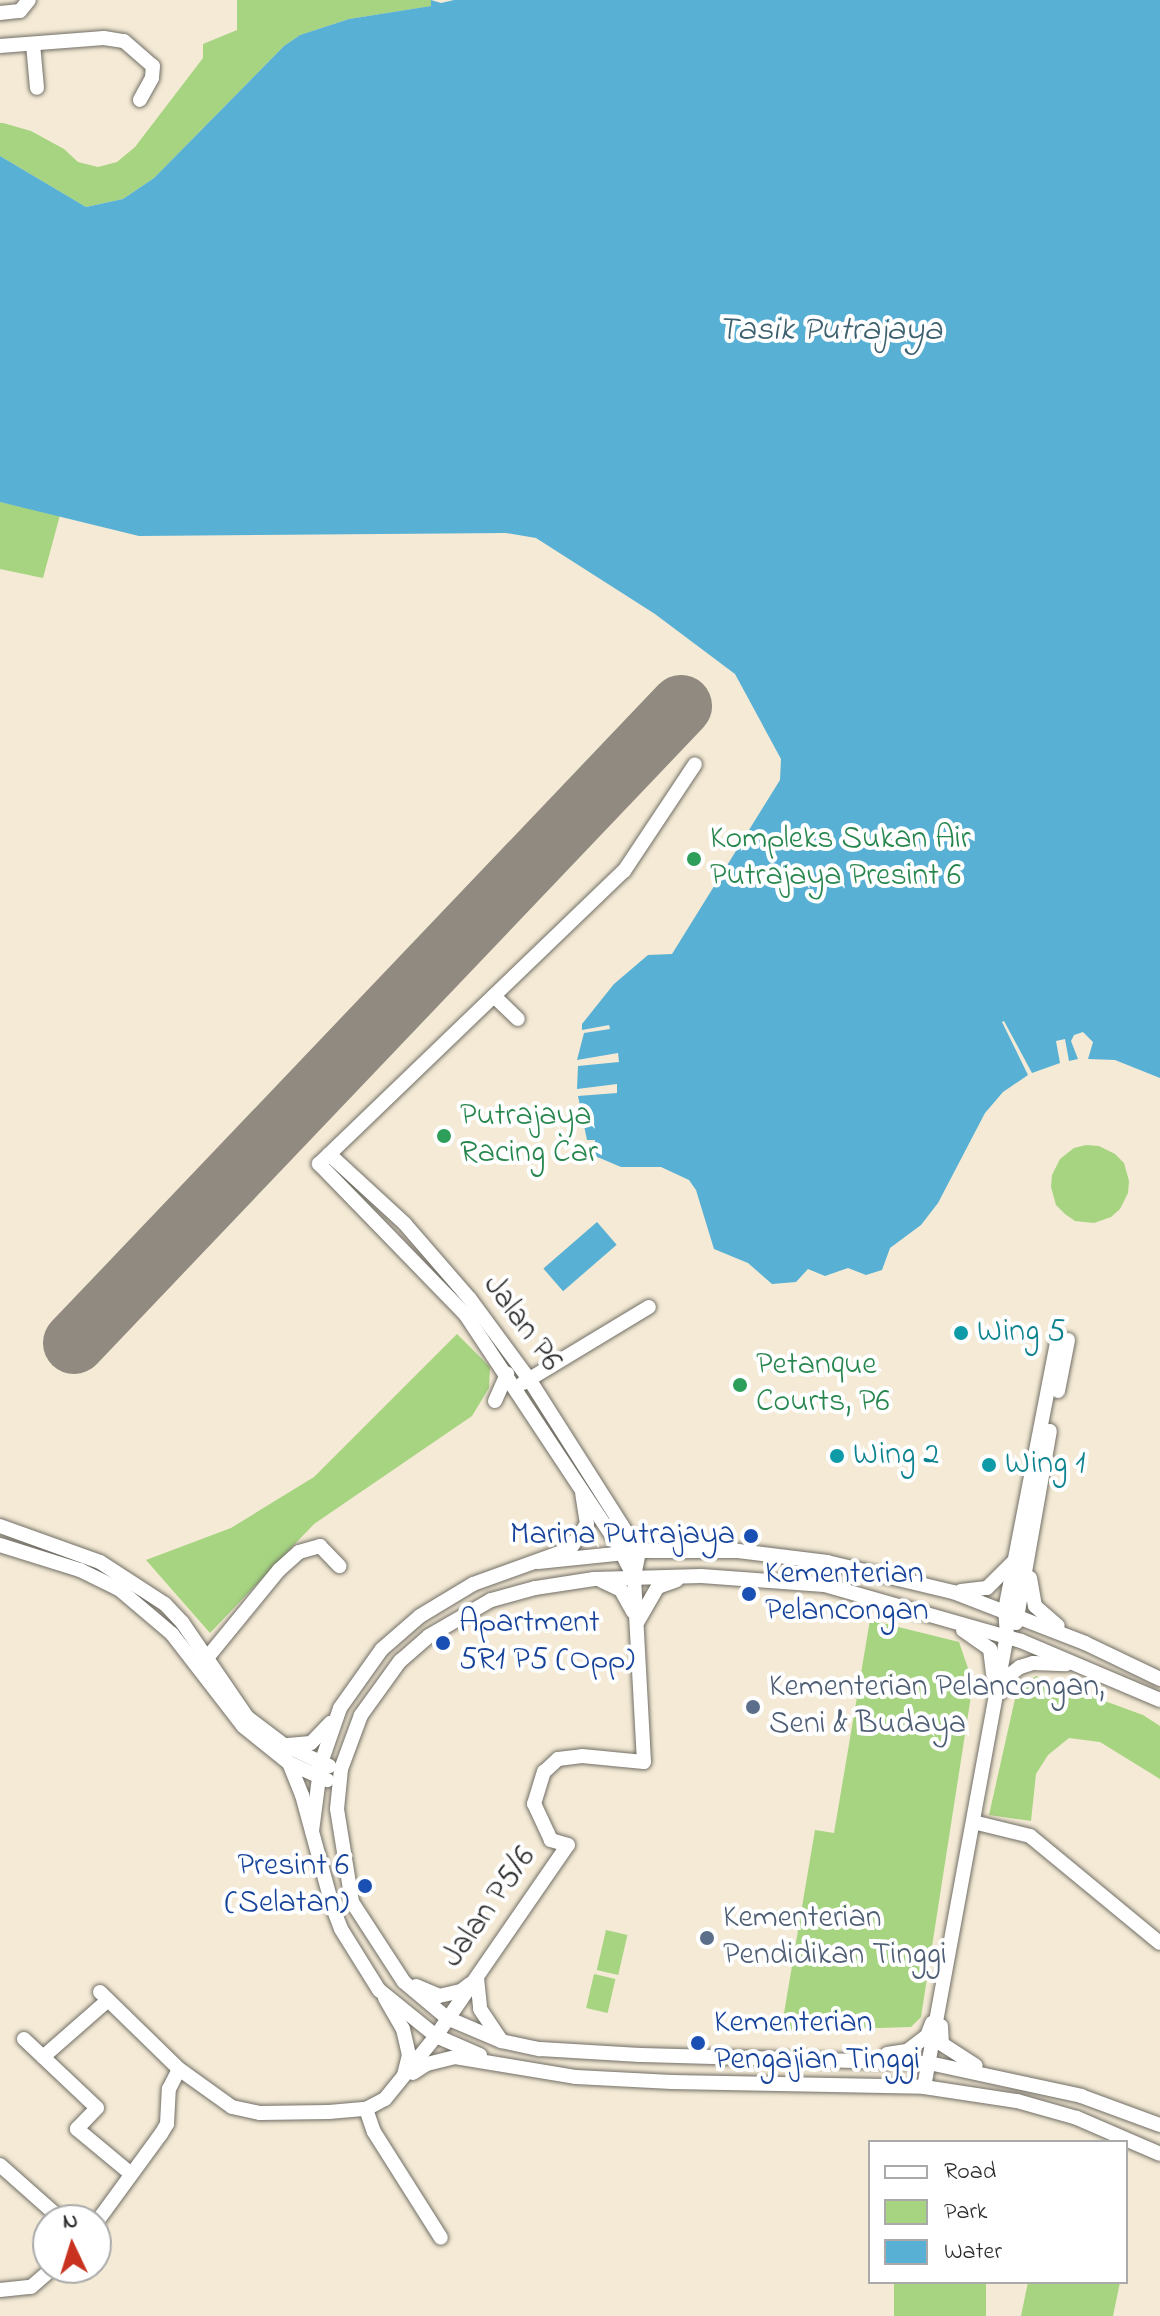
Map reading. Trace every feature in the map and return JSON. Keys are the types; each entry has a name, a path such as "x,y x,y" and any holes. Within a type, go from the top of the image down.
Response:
{"street":[{"path":"0,13 20,11 29,0"},
{"path":"0,46 104,38 124,41 153,66 152,78 140,100"},
{"path":"33,44 37,88"},
{"path":"324,1159 624,871 695,764"},
{"path":"494,996 518,1019"},
{"name":"Jalan P6","path":"324,1159 405,1224 470,1299 623,1553 634,1577"},
{"name":"Jalan P6","path":"324,1159 466,1315 639,1552"},
{"path":"519,1384 649,1307"},
{"path":"924,2087 1063,1339"},
{"path":"284,1745 311,1743 319,1739 382,1649 420,1616 473,1584 570,1549 587,1524 580,1486"},
{"path":"0,1526 112,1569 165,1604 191,1635 203,1663 243,1726 289,1763 340,1777"},
{"path":"0,1545 80,1570 119,1589 154,1616 203,1663 247,1717 320,1770"},
{"path":"203,1663 279,1570 299,1552 320,1546 339,1566"},
{"path":"538,1562 639,1552 738,1551 827,1562 953,1592 1085,1643 1160,1679"},
{"path":"634,1577 639,1552"},
{"path":"953,1592 987,1588 1022,1557"},
{"path":"1022,1557 1035,1606 1085,1643"},
{"path":"637,1624 648,1599 658,1587 701,1576"},
{"path":"1160,1700 1007,1636 824,1585 701,1576 594,1579 535,1588 491,1600 429,1636 400,1661 361,1715 340,1777 340,1846 352,1902 404,1982 447,2018 501,2041 540,2049 625,2055 850,2058 929,2063 1120,2104 1160,2122"},
{"name":"Jalan P5/6","path":"403,2079 568,1845 551,1840 534,1804 544,1772 558,1759 582,1756 644,1762 634,1577"},
{"path":"594,1579 621,1590 630,1600 637,1624"},
{"path":"914,1609 972,1634 990,1649 994,1706"},
{"path":"191,1635 206,1638 226,1636"},
{"path":"994,1706 1008,1676 1020,1667 1033,1663 1079,1664"},
{"path":"312,1831 320,1770 340,1708"},
{"path":"289,1763 341,1929 403,2029 409,2055 403,2079"},
{"path":"973,1822 1030,1836 1160,1943"},
{"path":"404,1982 439,1996 461,1991 477,1978"},
{"path":"477,1978 480,2009 501,2041"},
{"path":"379,1990 436,2036 497,2063"},
{"path":"43,2057 104,1996 179,2069 232,2107 247,2112 366,2109 377,2105 403,2079 427,2064 455,2057 576,2077 924,2087 1017,2101 1160,2145"},
{"path":"850,2058 907,2051 927,2036 939,2005"},
{"path":"939,2005 942,2044 961,2060 1160,2134"},
{"path":"24,2039 97,2108 77,2129 130,2173"},
{"path":"810,2058 811,2082"},
{"path":"109,2204 167,2124 169,2089 179,2069"},
{"path":"366,2109 374,2132 441,2238"},
{"path":"1077,2118 1128,2140"},
{"path":"1128,2140 1160,2154"},
{"path":"0,2165 44,2204"},
{"path":"0,2290 34,2284"}],"green space":[{"path":"237,0 431,0 432,6 349,19 300,35 284,46 154,178 123,199 86,207 0,156 0,123 3,123 31,131 64,149 78,162 98,167 117,162 135,147 203,58 203,44 237,30"},
{"path":"0,502 60,515 43,578 0,569"},
{"path":"1099,1146 1115,1154 1124,1163 1129,1181 1128,1193 1120,1209 1111,1217 1094,1223 1075,1221 1065,1214 1056,1205 1051,1187 1052,1175 1060,1159 1074,1148"},
{"path":"457,1334 490,1367 489,1388 472,1416 314,1524 210,1633 146,1560 231,1528 314,1477"},
{"path":"870,1620 959,1642 973,1683 921,2017 911,2027 781,2031 815,1830 834,1833"},
{"path":"1036,1676 1143,1715 1160,1726 1160,1779 1100,1742 1069,1738 1048,1755 1036,1774 1031,1821 989,1815 1017,1690"},
{"path":"606,1930 627,1935 618,1975 597,1970"},
{"path":"594,1974 615,1979 608,2013 586,2008"},
{"path":"894,2284 986,2284 986,2316 894,2316"},
{"path":"1028,2284 1120,2284 1113,2316 1021,2316"}],"water":[{"name":"Tasik Putrajaya","path":"431,0 441,3 454,0 1160,0 1160,1078 1115,1060 1088,1059 1093,1042 1083,1032 1074,1035 1071,1041 1078,1059 1069,1061 1065,1039 1056,1041 1060,1063 1032,1073 1002,1022 1028,1075 1003,1092 985,1113 938,1203 921,1225 890,1248 882,1270 866,1275 848,1268 825,1276 808,1269 796,1282 772,1284 748,1263 714,1249 696,1190 689,1180 661,1167 621,1167 595,1156 595,1140 587,1140 578,1096 617,1093 617,1084 577,1089 578,1066 619,1062 618,1053 577,1060 584,1033 610,1029 609,1025 582,1030 582,1024 614,984 648,955 672,954 780,780 781,759 735,674 655,614 536,538 506,533 139,536 0,502 0,156 86,207 123,199 154,178 284,46 300,35 349,19 431,6"},
{"path":"597,1222 617,1245 563,1291 543,1269"}],"runway":[{"path":"74,1343 681,706"}],"place":[{"name":"Kompleks Sukan Air Putrajaya Presint 6","path":"694,859"},
{"name":"Putrajaya Racing Car","path":"444,1136"},
{"name":"Wing 5","path":"961,1333"},
{"name":"Petanque Courts, P6","path":"740,1385"},
{"name":"Wing 2","path":"837,1456"},
{"name":"Wing 1","path":"989,1465"},
{"name":"Marina Putrajaya","path":"751,1536"},
{"name":"Kementerian Pelancongan","path":"749,1594"},
{"name":"Apartment 5R1 P5 (Opp)","path":"443,1643"},
{"name":"Kementerian Pelancongan, Seni & Budaya","path":"753,1707"},
{"name":"Presint 6 (Selatan)","path":"365,1886"},
{"name":"Kementerian Pendidikan Tinggi","path":"707,1938"},
{"name":"Kementerian Pengajian Tinggi","path":"698,2043"}]}
